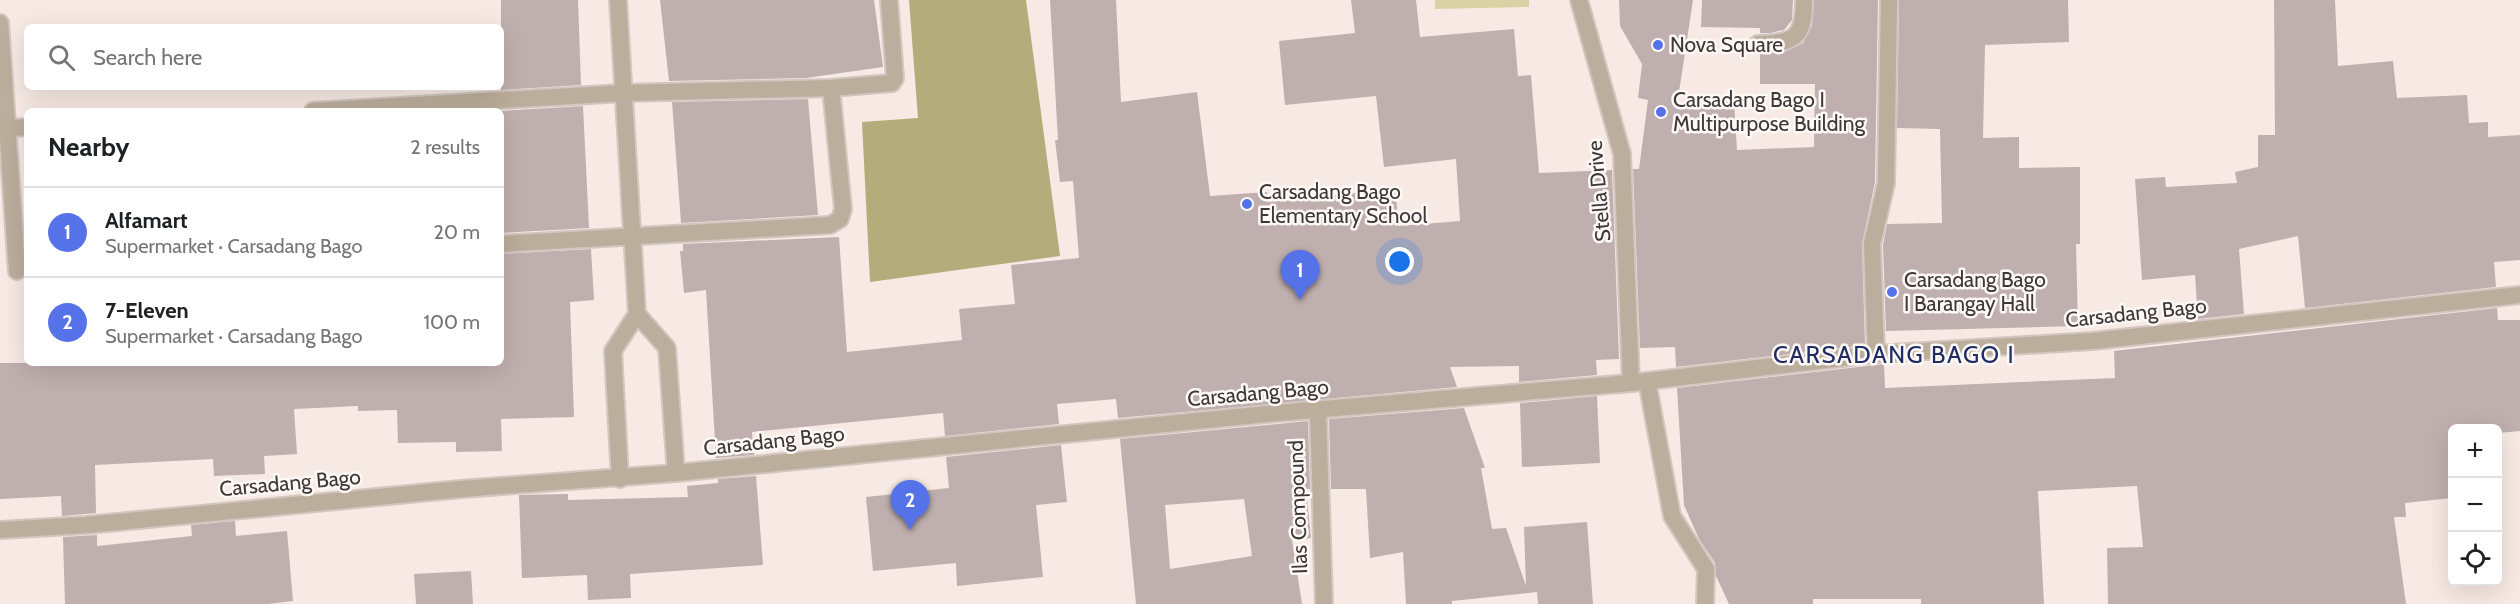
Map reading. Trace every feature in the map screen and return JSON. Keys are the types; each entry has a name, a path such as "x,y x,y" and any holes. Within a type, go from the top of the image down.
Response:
{"street":[{"path":"618,0 637,314 613,351 620,478"},
{"path":"365,108 624,93 831,88 894,81 889,0"},
{"name":"Stella Drive","path":"1579,0 1622,154 1639,382 1672,516 1706,569 1706,604"},
{"path":"1758,44 1788,41 1800,32 1804,21 1804,0"},
{"path":"1876,354 1872,244 1887,183 1889,0"},
{"path":"0,23 3,129 15,271"},
{"path":"504,244 830,225 840,219 843,209 831,88"},
{"path":"3,129 24,127"},
{"name":"Carsadang Bago","path":"0,530 86,525 461,489 676,474 1318,410 1639,382 1876,354 2093,341 2520,295"},
{"path":"637,314 667,348 676,474"},
{"name":"Ilas Compound","path":"1318,410 1324,604"}],"shaded area":[{"path":"909,0 1026,0 1060,256 870,282 862,122 918,118"},
{"path":"1435,0 1529,0 1529,7 1435,9"}],"building":[{"path":"501,0 578,0 581,85 504,90 504,24 501,24"},
{"path":"660,0 874,0 883,67 806,78 669,81"},
{"path":"1050,0 1116,0 1121,102 1197,92 1210,196 1267,192 1268,202 1395,189 1399,226 1460,221 1456,159 1384,167 1376,96 1285,105 1279,41 1355,33 1351,0 1416,0 1420,37 1514,29 1518,76 1531,75 1539,173 1612,170 1619,359 1596,360 1597,375 1519,382 1519,366 1450,367 1457,387 1118,418 1116,399 1057,404 1059,424 945,436 943,413 752,432 754,455 716,458 706,290 684,293 680,251 683,251 683,244 839,237 847,352 962,340 959,309 1015,304 1011,265 1079,258 1073,181 1060,182 1055,140 1058,140"},
{"path":"1619,0 1693,0 1677,105 1734,101 1737,150 1814,147 1815,84 1760,84 1760,54 1784,52 1803,43 1812,26 1814,0 1878,0 1875,182 1862,244 1865,345 1676,367 1675,347 1640,348 1633,169 1639,169 1648,100 1638,98 1642,64 1620,26"},
{"path":"1702,0 1793,0 1792,20 1784,30 1770,33 1760,33 1760,28 1701,27"},
{"path":"1899,0 2068,0 2069,42 1985,45 1983,138 2019,137 2019,168 2080,167 2080,244 2076,244 2078,326 1886,331 1883,245 1887,224 1942,223 1940,129 1897,128"},
{"path":"2274,0 2335,0 2338,66 2393,61 2397,98 2467,95 2469,123 2488,122 2488,137 2520,135 2520,260 2494,262 2496,287 2305,308 2298,236 2239,249 2244,314 2198,319 2195,275 2142,280 2135,179 2165,177 2166,187 2237,183 2235,172 2258,167 2258,135 2275,135"},
{"path":"808,99 818,215 681,223 672,102"},
{"path":"583,106 589,228 504,233 504,111"},
{"path":"591,249 594,300 570,302 574,417 501,419 502,451 456,452 456,442 398,443 397,410 358,411 358,406 294,409 297,454 264,456 265,474 214,476 213,459 95,465 96,513 62,516 61,496 0,499 0,363 24,363 24,366 504,366 504,254"},
{"path":"2497,308 2498,320 2520,320 2520,431 2502,433 2502,424 2448,424 2448,498 2405,503 2406,517 2394,517 2406,604 2108,604 2107,548 2143,547 2137,486 2038,491 2044,604 1921,604 1921,599 1813,599 1813,604 1729,604 1716,576 1715,563 1699,539 1684,505 1677,388 1884,364 1885,388 2115,378 2114,351"},
{"path":"1597,396 1600,463 1522,467 1520,403"},
{"path":"1464,408 1485,468 1481,468 1492,529 1506,528 1526,586 1524,527 1587,522 1593,604 1538,604 1537,592 1452,601 1452,604 1406,604 1403,552 1370,558 1366,489 1331,489 1329,419"},
{"path":"1308,421 1310,489 1306,489 1311,538 1292,540 1302,604 1136,604 1120,439","holes":["1244,499 1252,556 1170,569 1165,505"]},
{"path":"1061,445 1067,502 1036,505 1043,577 957,586 956,563 873,571 866,497 949,488 946,457"},
{"path":"756,476 763,565 630,574 631,598 588,600 587,575 522,578 519,495 568,494 568,500 688,497 687,486 718,483 718,479"},
{"path":"235,521 236,536 287,531 293,601 268,604 65,604 63,537 97,535 97,546 192,536 191,525"},
{"path":"471,571 473,604 416,604 414,574"}],"place":[{"name":"Nova Square","path":"1658,45"},
{"name":"Carsadang Bago I Multipurpose Building","path":"1661,112"},
{"name":"Carsadang Bago Elementary School","path":"1247,204"},
{"name":"Carsadang Bago I Barangay Hall","path":"1892,292"},
{"name":"Alfamart","path":"1300,300"},
{"name":"7-Eleven","path":"910,530"}],"district":[{"name":"CARSADANG BAGO I","path":"1894,355"}]}
